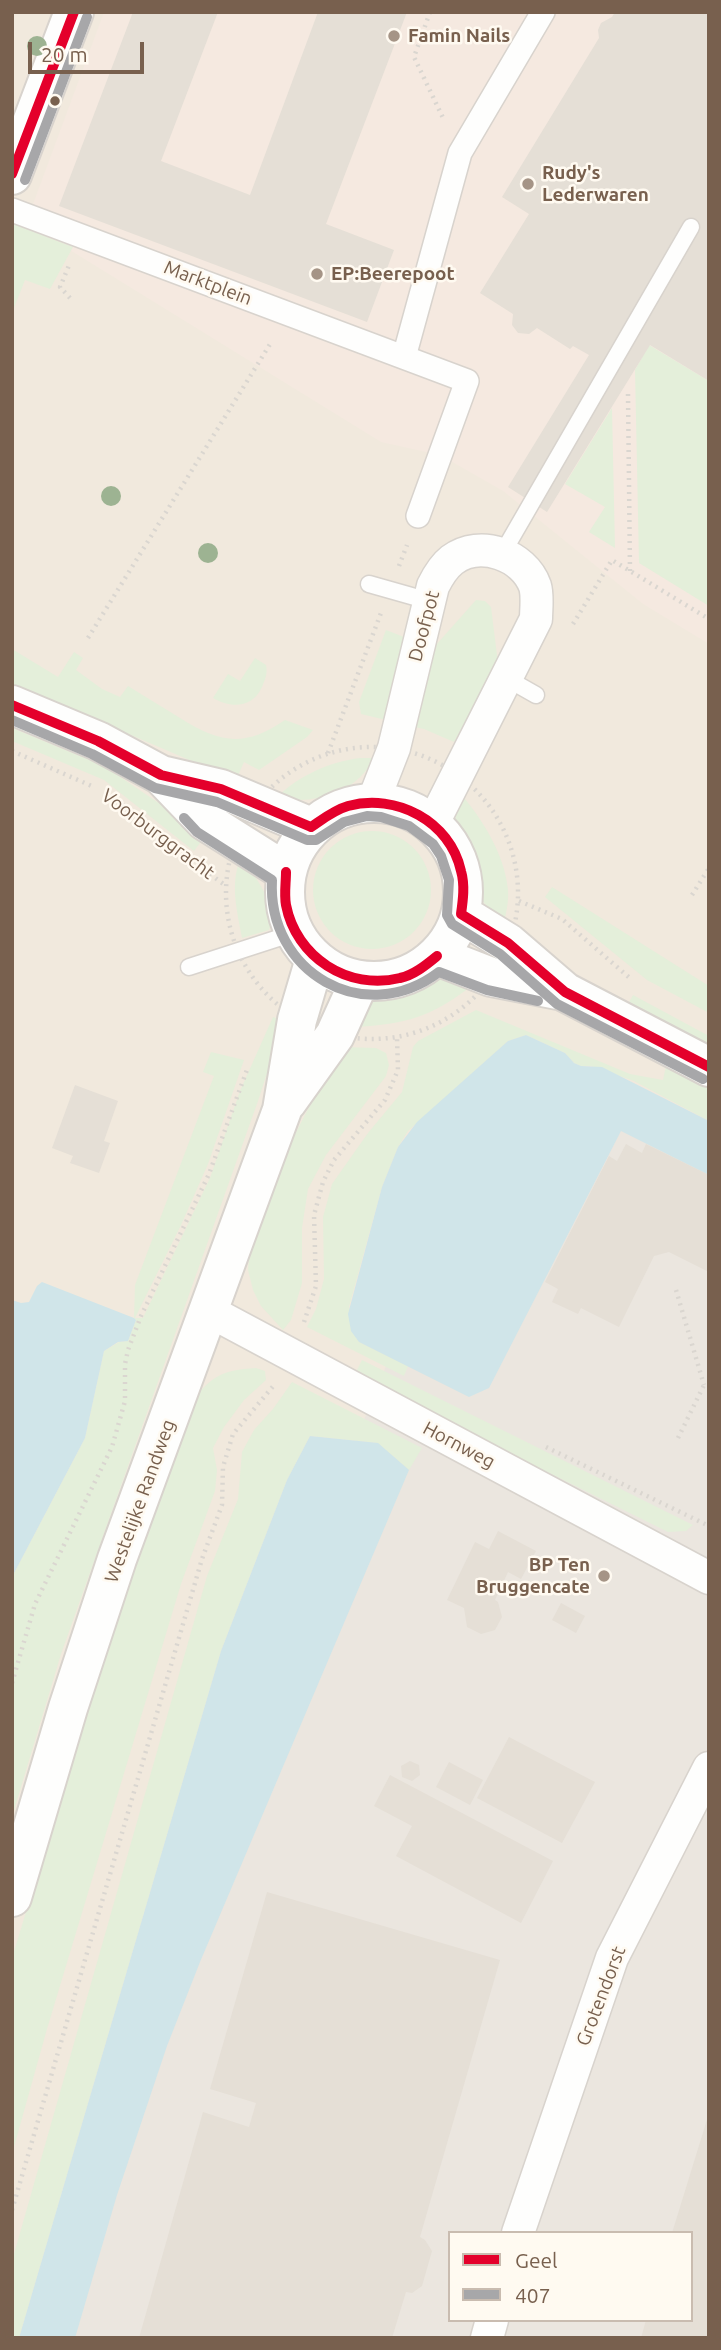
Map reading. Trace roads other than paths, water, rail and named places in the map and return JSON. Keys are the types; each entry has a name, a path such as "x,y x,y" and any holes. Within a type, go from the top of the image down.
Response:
{"street":[{"path":"12,175 74,12"},
{"path":"404,357 460,153 543,12"},
{"name":"Marktplein","path":"12,210 467,381 418,516"},
{"name":"Doofpot","path":"373,802 394,748 433,586 443,568 455,558 471,551 485,550 502,554"},
{"path":"433,823 536,620 536,588 528,572 516,561 502,554"},
{"name":"Voorburggracht","path":"12,705 98,741 161,775 221,789 311,827"},
{"name":"Voorburggracht","path":"161,775 205,821 286,872"},
{"path":"373,802 395,804 415,811 433,823 449,842 460,864 464,889 461,914 452,936 437,956 421,969 402,977 360,981 344,976 305,946 285,903 286,872 296,848 311,827 350,805 373,802"},
{"path":"461,914 508,943 565,992 709,1067"},
{"name":"Westelijke Randweg","path":"12,1897 68,1708 117,1559 282,1110 297,1020 305,946"},
{"path":"437,956 491,977 565,992"},
{"name":"Westelijke Randweg","path":"282,1110 335,1035 360,981"},
{"name":"Hornweg","path":"208,1311 709,1578"},
{"name":"Grotendorst","path":"519,2231 612,1958 709,1769"}],"lane":[{"path":"502,554 691,227"},
{"path":"369,584 429,601"},
{"path":"506,678 536,695"},
{"path":"189,967 305,946"}],"place":[{"name":"Famin Nails","path":"394,36"},
{"name":"Rudy's Lederwaren","path":"528,184"},
{"name":"EP:Beerepoot","path":"317,274"},
{"name":"BP Ten Bruggencate","path":"604,1576"}]}
